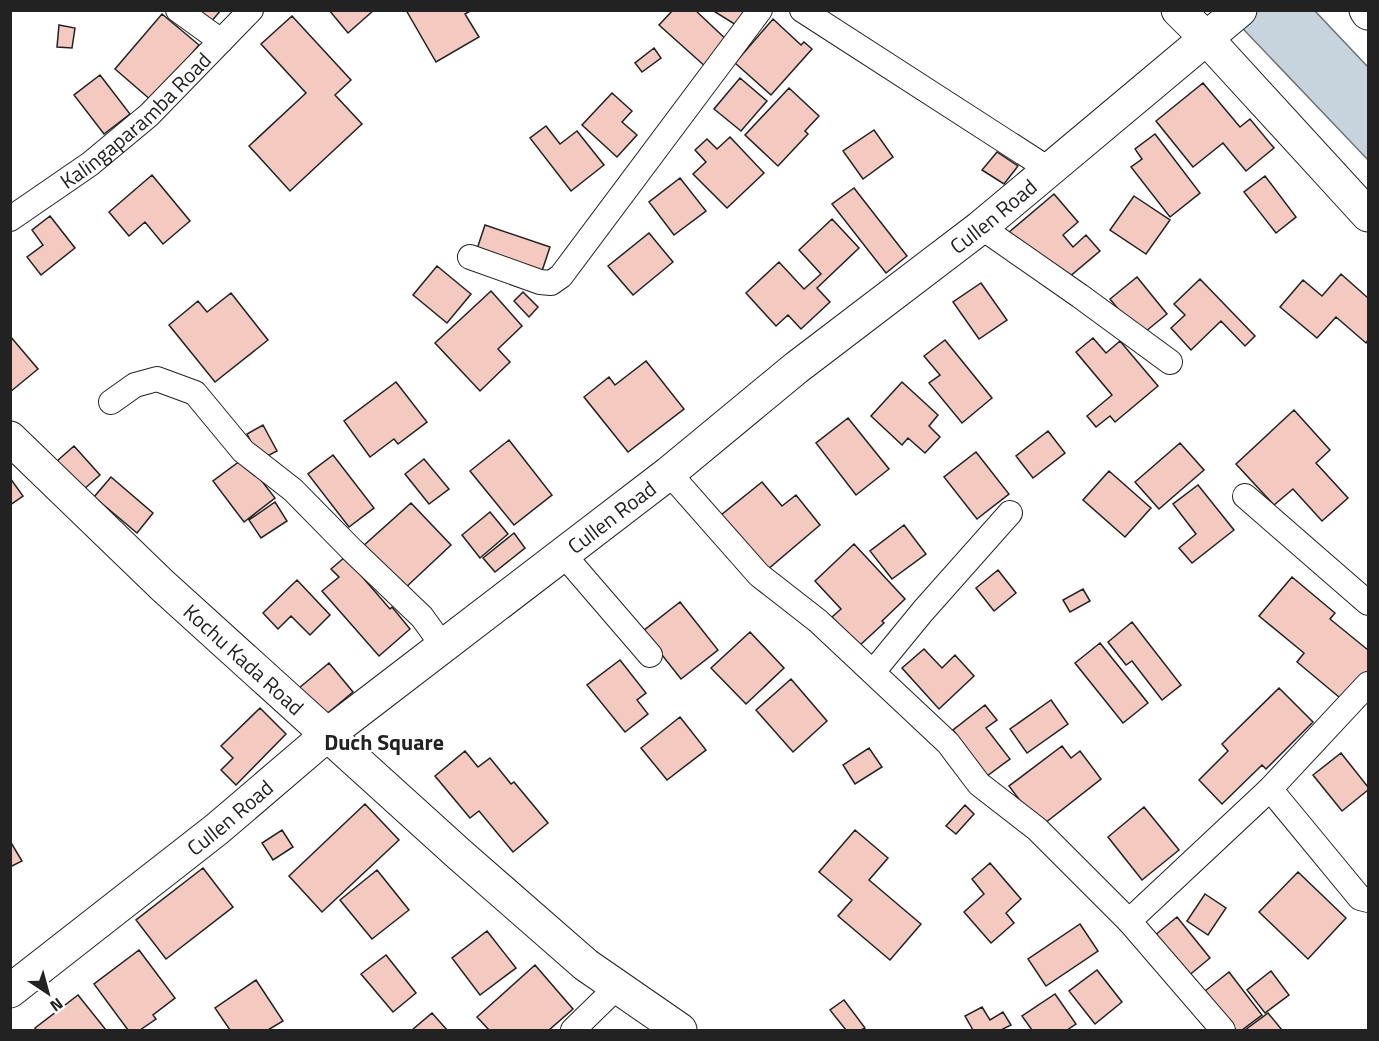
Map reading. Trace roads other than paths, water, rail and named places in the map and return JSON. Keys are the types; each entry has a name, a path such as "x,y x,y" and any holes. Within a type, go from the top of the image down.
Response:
{"main road":[{"path":"1178,10 1208,37 1368,215"},
{"name":"Cullen Road","path":"10,991 218,829 327,735 669,473 796,368 981,227 1240,10"},
{"name":"Kochu Kada Road","path":"10,438 162,585 586,965 616,988 680,1030"}],"street":[{"path":"178,10 221,41"},
{"name":"Kalingaparamba Road","path":"10,219 90,164 149,115 251,10"},
{"path":"470,257 540,282 551,283 561,276 760,10"},
{"path":"802,10 1050,170"},
{"path":"981,227 1170,362"},
{"path":"111,402 135,385 157,379 195,393 243,451 293,490 422,617 443,646"},
{"path":"669,473 759,575 818,621 873,672 948,743 979,784 1037,829 1129,921 1223,1030"},
{"path":"1245,496 1368,603"},
{"path":"873,672 923,611 1010,513"},
{"path":"563,554 650,655"},
{"path":"1129,921 1270,789 1368,684"},
{"path":"1270,789 1360,898 1368,900"},
{"path":"573,1030 616,988"}],"district":[{"name":"Duch Square","path":"384,742"}]}
